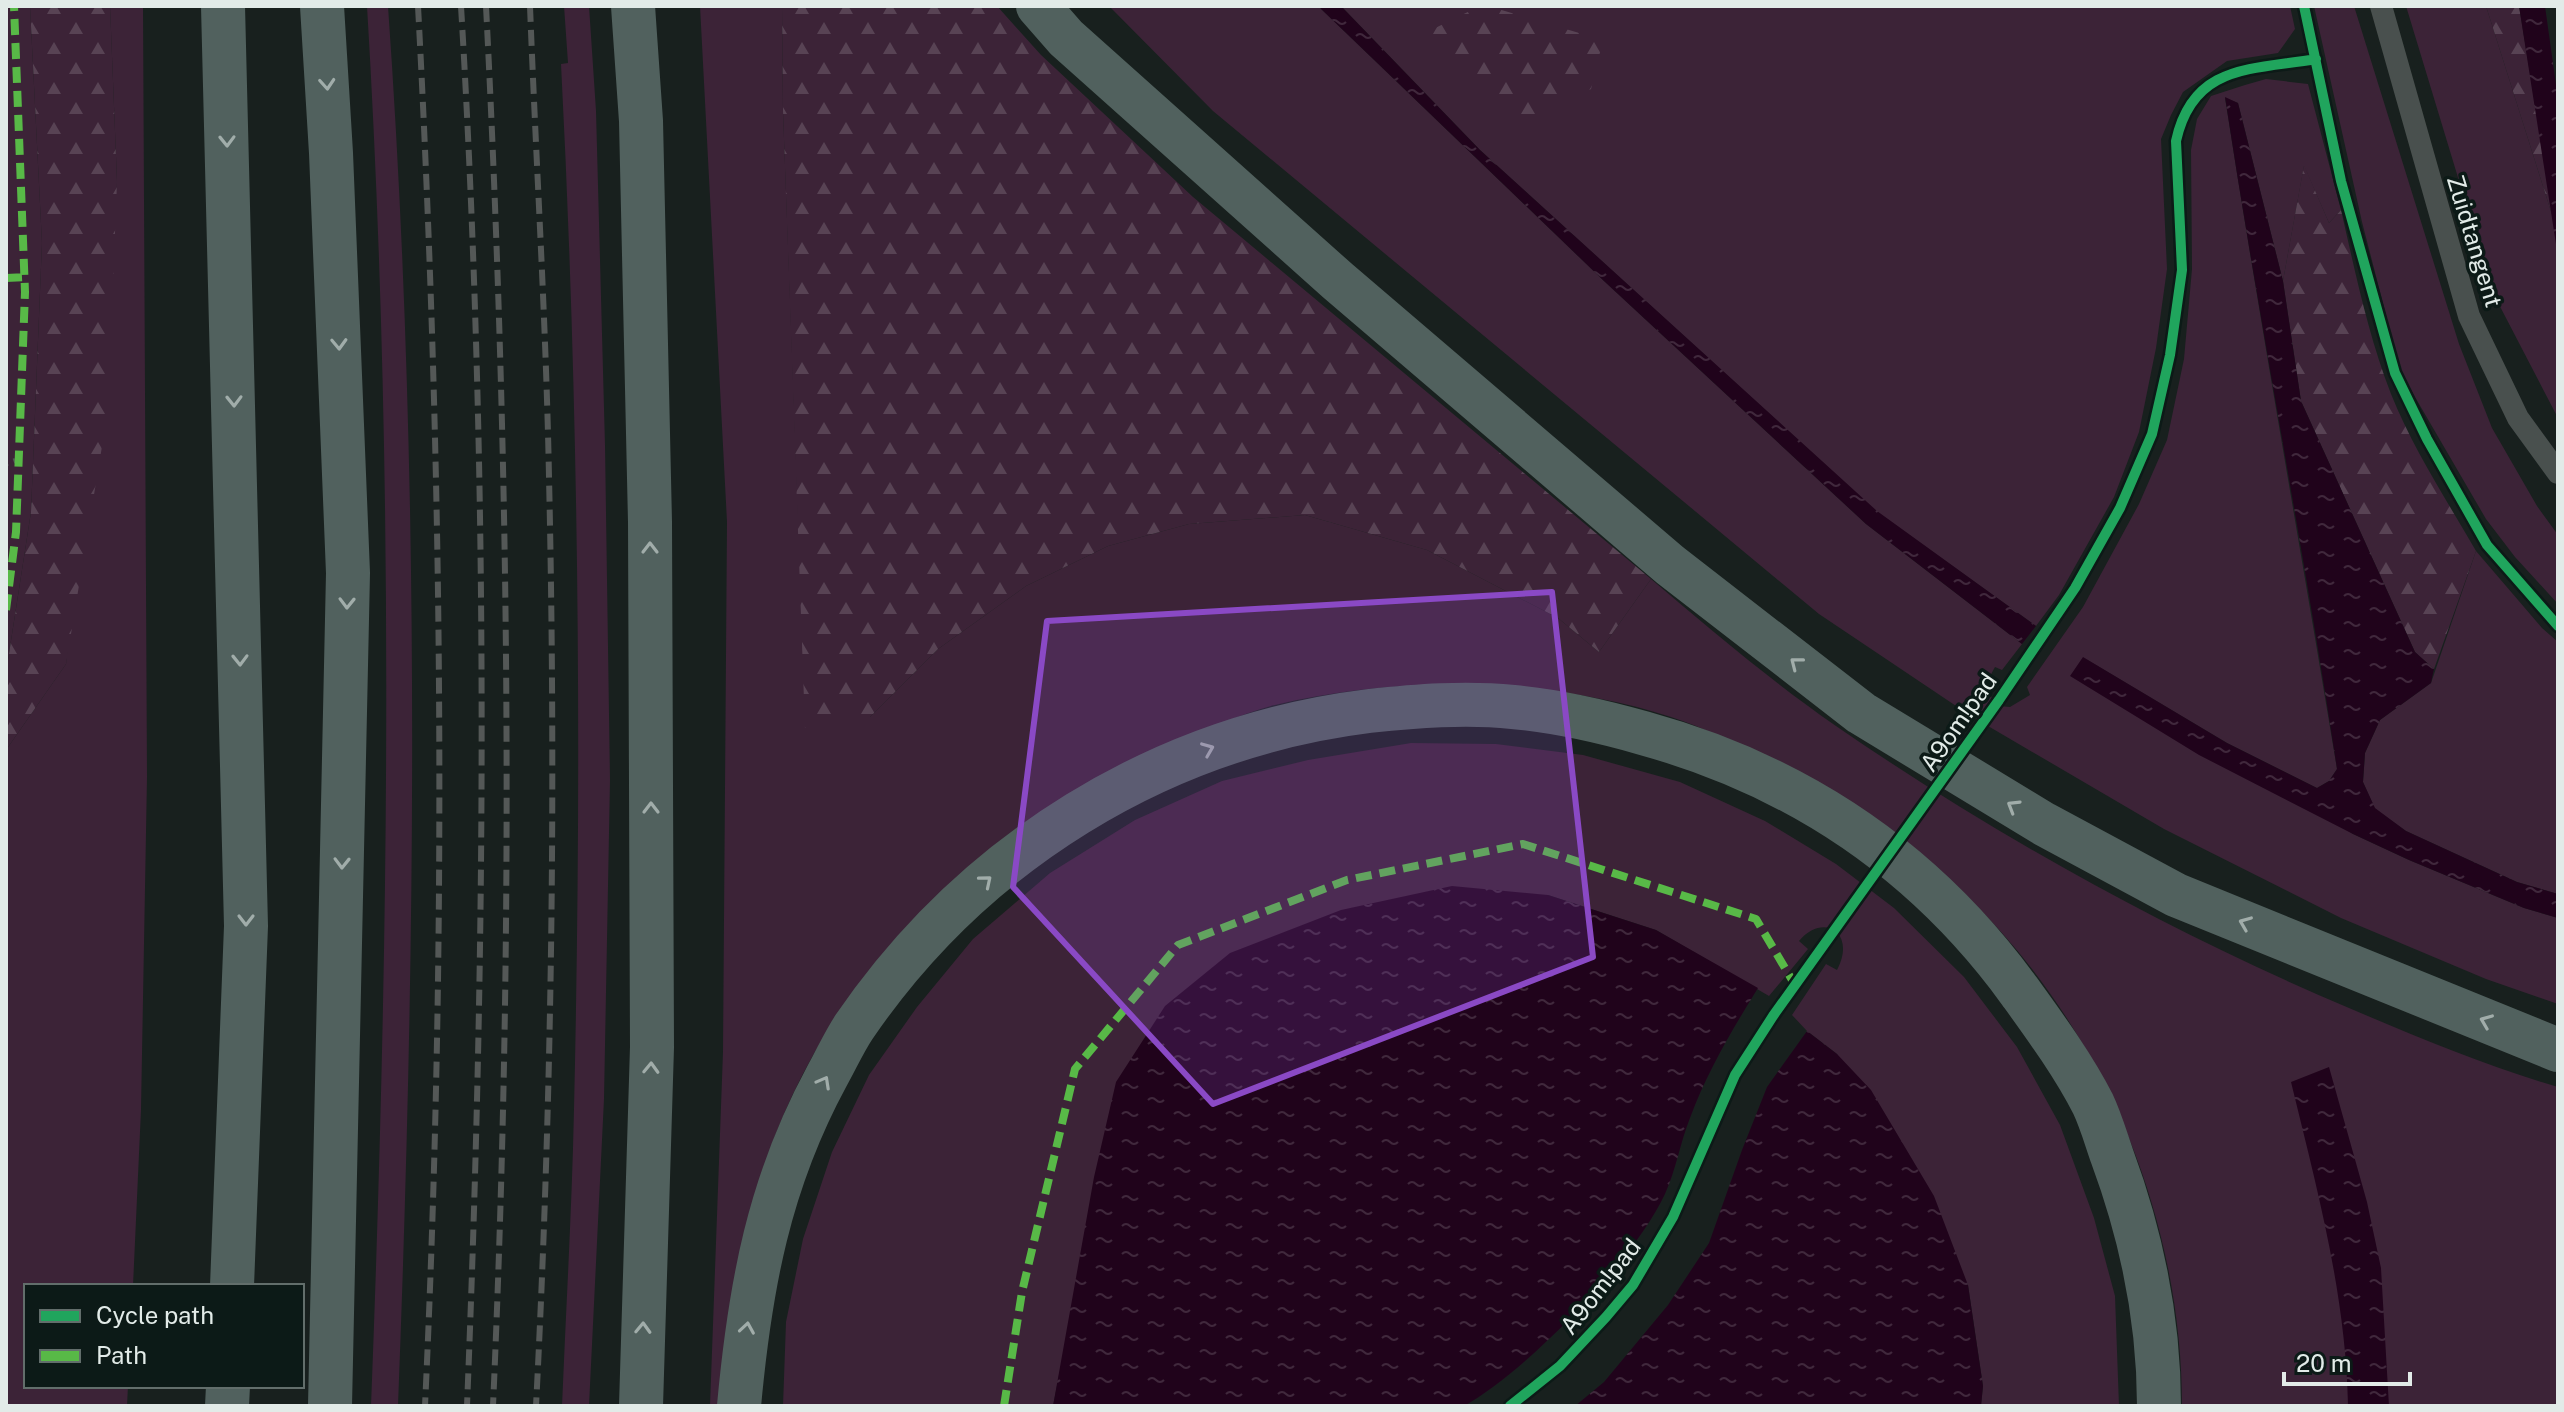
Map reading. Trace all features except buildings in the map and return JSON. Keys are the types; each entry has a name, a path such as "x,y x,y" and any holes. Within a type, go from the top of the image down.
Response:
{"highway":[{"path":"223,6 246,926 232,1284"},
{"path":"322,6 348,573 330,1406"},
{"path":"633,6 641,121 650,522 652,1047 641,1406"},
{"path":"1038,6 1066,38 1350,291 1670,565 1861,713 2044,824 2176,895 2558,1050"},
{"path":"739,1406 746,1333 763,1238 789,1155 813,1102 852,1031 901,966 958,904 1028,846 1113,791 1158,769 1222,743 1324,717 1423,705 1511,706 1579,717 1698,748 1780,784 1836,815 1908,869 1992,953 2050,1032 2094,1106 2130,1204 2152,1295 2159,1406"}],"lane":[{"name":"Zuidtangent","path":"2381,6 2469,316 2518,418 2558,473"}],"path":[{"path":"6,464 19,459"}],"highlighted area":[{"path":"1552,592 1593,957 1213,1104 1013,887 1047,621"}],"green space":[{"path":"6,6 30,6 42,243 31,512 6,673"},
{"path":"30,6 110,6 117,182 108,410 66,664 6,750 6,673 31,512 42,243"},
{"path":"110,6 143,6 147,777 141,1110 133,1284 24,1284 24,1388 128,1388 127,1406 6,1406 6,750 66,664 117,182"},
{"path":"367,6 388,6 399,181 410,531 409,1056 398,1406 371,1406 382,1056 386,706 382,356"},
{"path":"564,6 589,6 596,111 605,445 610,780 604,1099 589,1406 562,1406 574,1109 578,848 575,456 561,64 568,63"},
{"path":"700,6 782,6 798,514 870,717 938,649 1026,586 1108,546 1189,524 1305,515 1427,550 1558,618 1599,652 1651,579 1765,673 1836,726 1958,806 2085,880 2282,979 2452,1050 2558,1087 2558,1406 2182,1406 2178,1335 2167,1265 2149,1195 2125,1128 2094,1063 2056,1002 2013,946 1964,894 1930,868 1774,767 1698,727 1625,704 1576,694 1474,685 1423,685 1322,695 1275,705 1154,750 1089,783 1027,822 969,867 916,917 868,973 827,1032 776,1133 751,1209 742,1248 727,1327 719,1406 710,1406 723,1052 727,522"},
{"path":"782,6 997,6 1041,55 1193,197 1651,579 1599,652 1558,618 1427,550 1305,515 1189,524 1108,546 1026,586 938,649 870,717 805,728"},
{"path":"1109,6 1318,6 1604,281 1866,524 2022,644 2002,670 1995,667 1989,683 1989,692 1998,706 2010,707 2030,695 2027,687 2083,607 2139,504 2167,440 2184,359 2192,269 2191,150 2197,119 2211,96 2245,85 2266,79 2308,84 2341,210 2329,223 2304,166 2283,281 2238,103 2225,98 2337,769 2329,781 2317,788 2227,743 2084,658 2353,834 2524,908 2558,918 2558,1004 2486,979 2341,918 2164,829 1971,716 1819,614 1213,111"},
{"path":"1341,6 2290,6 2295,29 2278,53 2227,61 2183,92 2171,115 2161,139 2167,269 2156,348 2139,432 2114,497 2059,595 2036,626 1877,512 1480,150"},
{"path":"1480,6 1603,40 1591,89 1528,125 1423,34"},
{"path":"2314,6 2354,6 2459,344 2492,428 2537,506 2558,535 2558,604 2515,557 2486,519 2401,373 2362,222"},
{"path":"2406,6 2486,6 2554,221 2558,257 2558,418 2493,293"},
{"path":"2486,6 2519,6 2554,221"},
{"path":"2304,165 2329,223 2341,210 2369,326 2391,394 2420,454 2476,551 2434,669 2415,652 2301,401 2283,281"},
{"path":"2476,551 2542,628 2558,642 2558,894 2517,882 2406,831 2375,809 2363,782 2365,753 2380,720 2431,683"},
{"path":"1411,743 1496,744 1583,755 1680,782 1765,821 1836,864 1894,908 1964,977 2017,1047 2060,1125 2094,1218 2115,1296 2119,1406 1981,1406 1983,1386 1968,1285 1837,1054 1792,1015 1826,964 1837,970 1843,945 1834,930 1818,928 1799,941 1808,949 1769,996 1656,930 1548,895 1070,1320 1053,1406 783,1406 786,1322 803,1239 832,1152 869,1075 917,1007 973,939 1050,873 1135,820 1222,781 1308,760"}],"water":[{"path":"1318,6 1341,6 1480,150 1877,511 2036,626 2022,644 1866,524 1604,281"},
{"path":"2519,6 2545,6 2558,99 2558,257"},
{"path":"2225,97 2238,103 2283,281 2301,401 2415,652 2434,669 2431,683 2380,720 2365,753 2363,782 2375,808 2406,831 2517,882 2558,894 2558,918 2524,908 2353,834 2199,755 2070,676 2083,657 2227,743 2317,788 2329,781 2337,769"},
{"path":"1452,886 1548,895 1656,930 1758,988 1704,1084 1665,1194 1630,1250 1547,1341 1489,1390 1464,1406 1053,1406 1094,1177 1116,1082 1165,1006 1230,953 1341,910"},
{"path":"1807,1031 1837,1054 1871,1090 1934,1196 1968,1285 1983,1386 1981,1406 1575,1406 1604,1382 1668,1305 1709,1243 1767,1087"},
{"path":"2329,1067 2367,1202 2381,1268 2389,1406 2348,1406 2336,1283 2291,1082"}],"railway":[{"path":"418,6 433,356 439,706 437,1056 425,1406"},
{"path":"461,6 476,356 482,706 478,1056 467,1406"},
{"path":"486,6 500,357 506,706 504,1055 493,1406"},
{"path":"530,6 548,418 552,709 549,1058 536,1406"}],"marked path":[{"path":"6,610 16,532 25,292 14,6"},
{"path":"6,278 25,277"},
{"path":"1004,1406 1022,1292 1075,1069 1178,945 1347,880 1523,844 1756,919 1795,985"}],"cycle path":[{"path":"2304,6 2341,181 2395,373 2427,439 2487,545 2558,626"},
{"name":"A9om!pad","path":"1510,1406 1560,1366 1633,1285 1673,1217 1735,1075 1773,1016 1999,700 2075,588 2120,508 2152,434 2170,355 2182,270 2176,141 2184,116 2196,97 2228,75 2316,59"}]}
